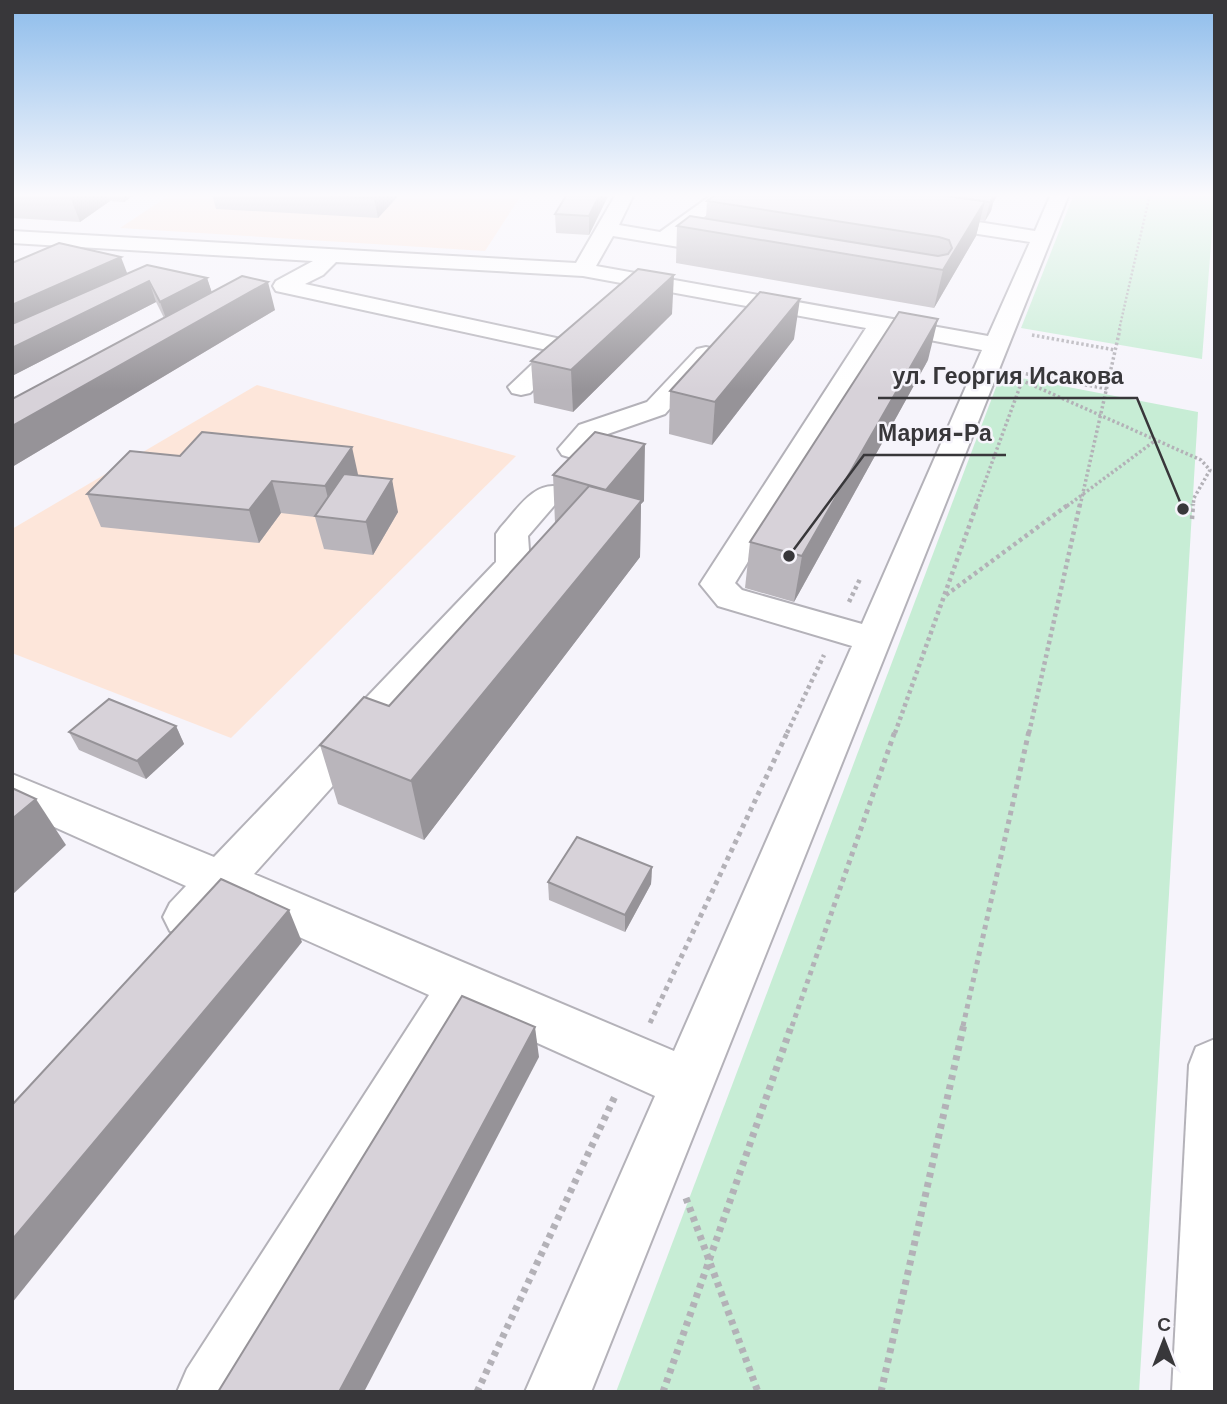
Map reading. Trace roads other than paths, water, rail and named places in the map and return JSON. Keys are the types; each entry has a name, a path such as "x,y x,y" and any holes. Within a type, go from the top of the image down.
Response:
{"street":[{"path":"328,260 315,270 274,289 566,347"},
{"path":"395,260 583,270 643,279 748,309 1009,339"},
{"path":"583,270 589,260"},
{"path":"558,1392 687,1083 856,635 1009,339 1031,260"},
{"path":"625,295 643,279"},
{"path":"856,635 730,598 717,584 881,323"},
{"path":"520,387 585,330"},
{"path":"572,449 589,431 656,408 721,338"},
{"path":"165,942 513,564 512,534 550,493"},
{"path":"12,790 687,1083"},
{"path":"210,1392 462,987"},
{"path":"1205,1392 1215,1065"}],"place":[{"name":"ул. Георгия Исакова","path":"1183,509"},
{"name":"Мария-Ра","path":"789,556"}]}
